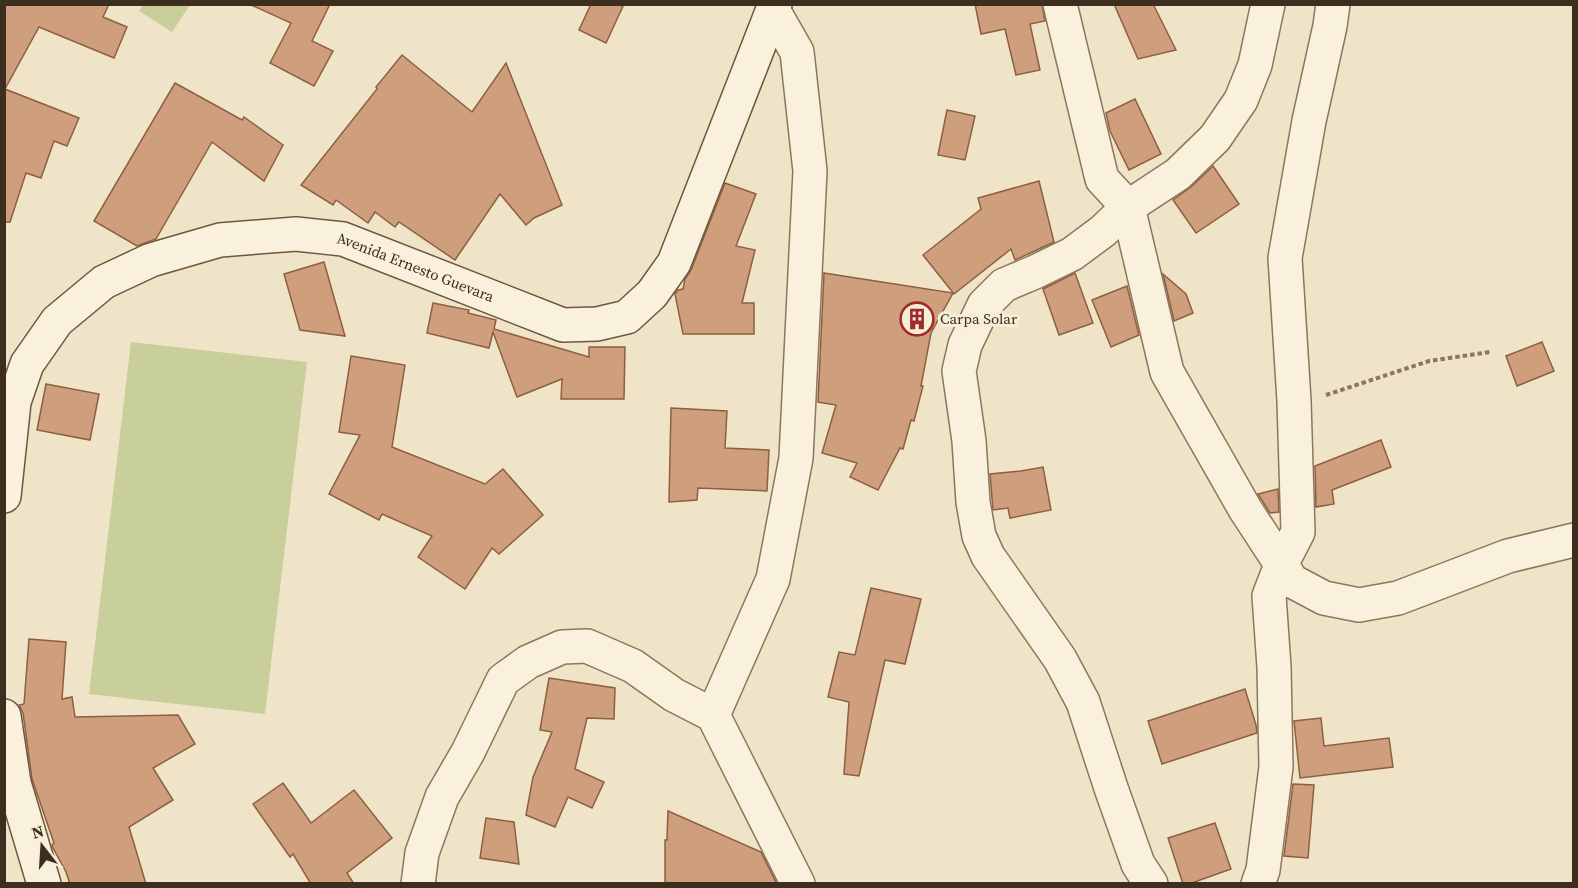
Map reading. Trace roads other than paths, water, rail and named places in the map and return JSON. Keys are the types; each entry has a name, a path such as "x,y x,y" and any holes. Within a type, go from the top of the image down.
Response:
{"street":[{"path":"1060,4 1102,179 1128,207 1167,372 1245,509 1292,581 1324,598 1359,605 1398,598 1508,556 1574,540"},
{"path":"1151,884 1138,864 1083,702 1060,659 988,556 979,536 973,502 969,441 959,371 965,345 984,305 1004,285 1072,254 1103,231 1128,207 1178,174 1215,138 1240,100 1255,65 1268,4"},
{"path":"1258,884 1263,870 1276,767 1274,667 1269,596 1281,565 1298,532 1294,406 1285,258 1309,121 1333,4"},
{"path":"713,715 773,579 796,458 810,171 797,52 774,7"},
{"name":"Avenida Ernesto Guevara","path":"4,496 14,402 27,364 57,321 104,282 151,260 220,240 296,234 343,239 563,325 597,324 627,317 652,294 674,263 774,7"},
{"path":"418,884 422,853 442,797 468,752 503,680 528,662 562,647 587,646 633,666 674,695 713,715 798,884"},
{"path":"4,716 14,783 44,884"}],"place":[{"name":"Carpa Solar","path":"917,319"}]}
